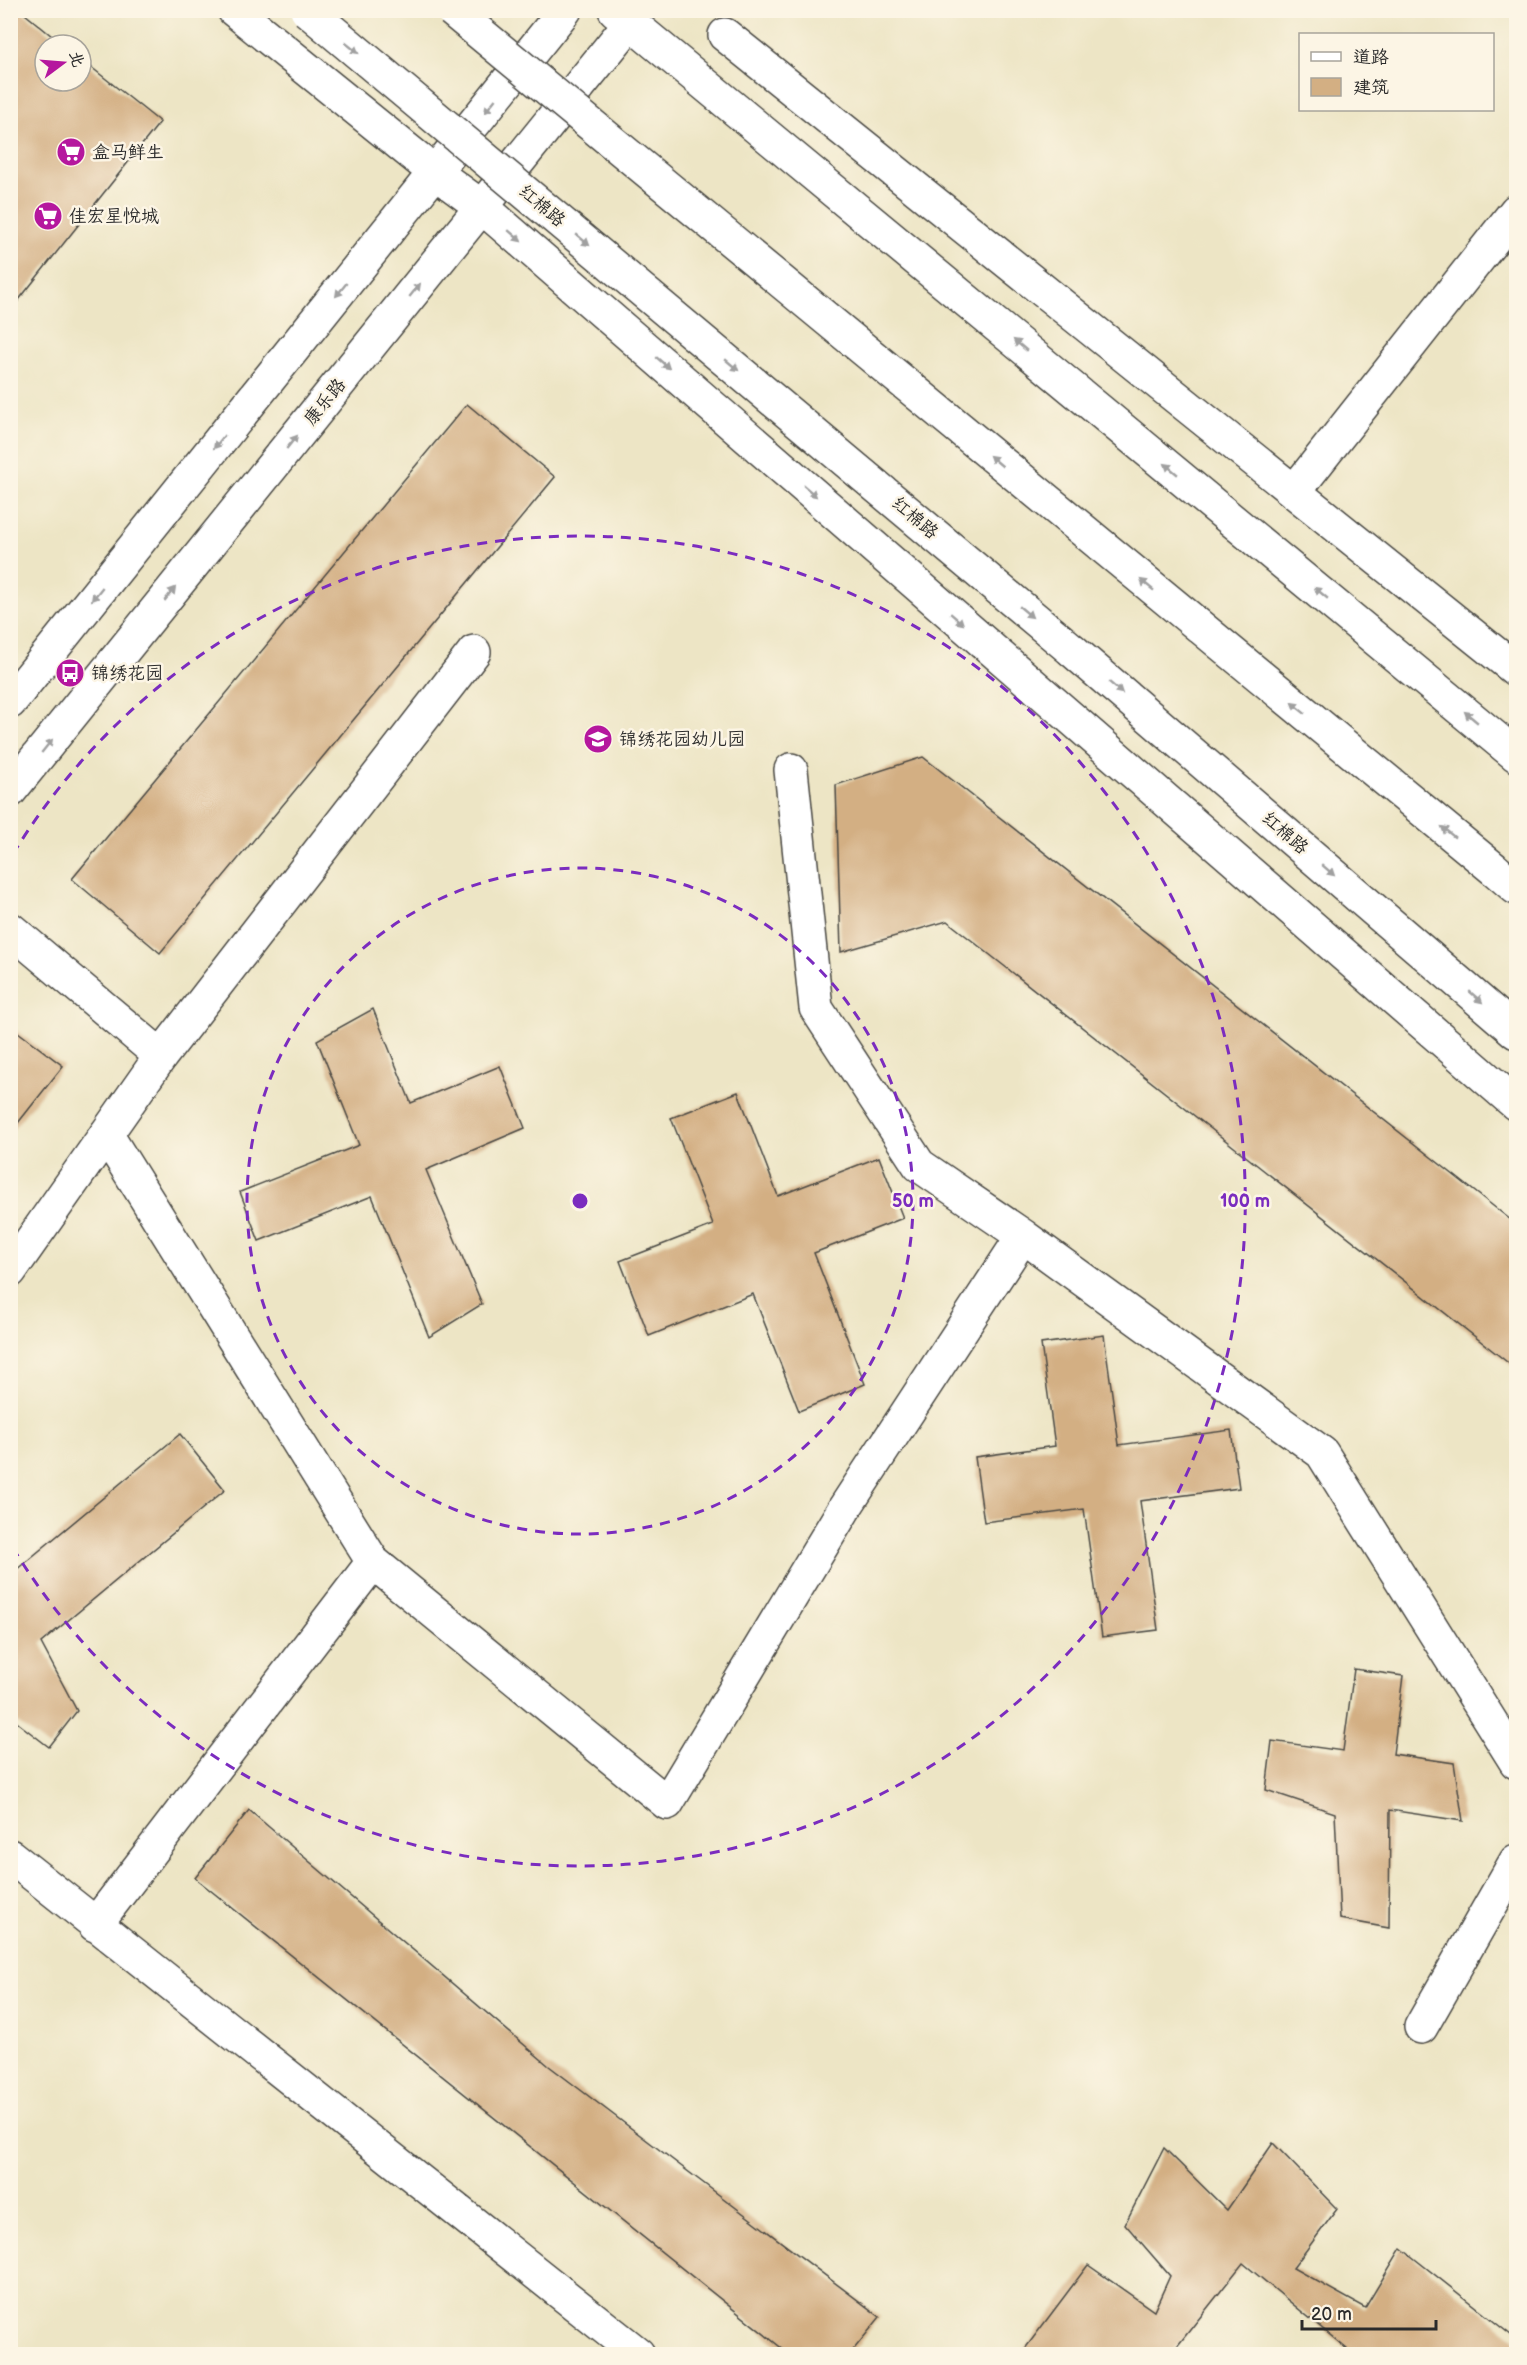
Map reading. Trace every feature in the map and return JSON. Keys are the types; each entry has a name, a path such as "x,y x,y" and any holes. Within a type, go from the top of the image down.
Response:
{"main road":[{"path":"234,10 436,174 482,207 1516,1104"},
{"name":"红棉路","path":"307,10 1072,650 1516,1032"},
{"path":"452,10 1505,879"},
{"path":"10,702 436,174 560,12"},
{"path":"626,15 1516,755"},
{"name":"康乐路","path":"10,791 482,207 626,15"},
{"path":"725,34 1516,670"},
{"path":"1294,492 1516,211"},
{"path":"10,1271 161,1056 474,652"},
{"path":"791,770 816,1008 919,1165 1023,1236 1322,1453 1516,1762"},
{"path":"10,929 161,1056"},
{"path":"106,1134 374,1562 667,1803 844,1509 1023,1236"},
{"path":"95,1925 374,1562"},
{"path":"10,1857 638,2355"},
{"path":"1421,2027 1516,1861"}],"building":[{"name":"佳宏星悦城","path":"10,10 20,10 48,33 33,33 33,93 93,93 93,69 160,122 10,311"},
{"path":"467,404 555,477 160,953 72,879"},
{"path":"923,757 1516,1224 1516,1369 947,921 841,952 836,785"},
{"path":"373,1009 411,1103 500,1066 525,1128 426,1170 482,1304 429,1337 372,1196 259,1241 240,1192 359,1145 317,1040"},
{"path":"10,1026 63,1066 10,1133"},
{"path":"738,1092 778,1196 879,1157 903,1218 814,1253 865,1384 799,1411 753,1294 649,1336 620,1261 713,1225 671,1118"},
{"path":"1104,1335 1119,1445 1231,1430 1239,1488 1140,1501 1158,1630 1102,1637 1084,1509 984,1522 975,1457 1055,1446 1041,1344"},
{"path":"180,1434 225,1490 41,1643 77,1711 49,1747 10,1717 10,1575"},
{"path":"1354,1669 1403,1676 1393,1754 1454,1763 1463,1821 1390,1810 1389,1928 1340,1919 1335,1813 1266,1790 1272,1741 1343,1751"},
{"path":"249,1810 549,2066 880,2317 850,2354 789,2354 195,1878"},
{"path":"1273,2143 1337,2209 1293,2268 1365,2308 1401,2248 1516,2339 1516,2343 1507,2354 1353,2354 1243,2263 1171,2354 1021,2354 1088,2265 1154,2311 1170,2276 1125,2224 1164,2148 1227,2210"}],"place":[{"name":"盒马鲜生","path":"71,152"},
{"name":"佳宏星悦城","path":"48,216"},
{"name":"锦绣花园","path":"70,673"},
{"name":"锦绣花园幼儿园","path":"598,739"}]}
